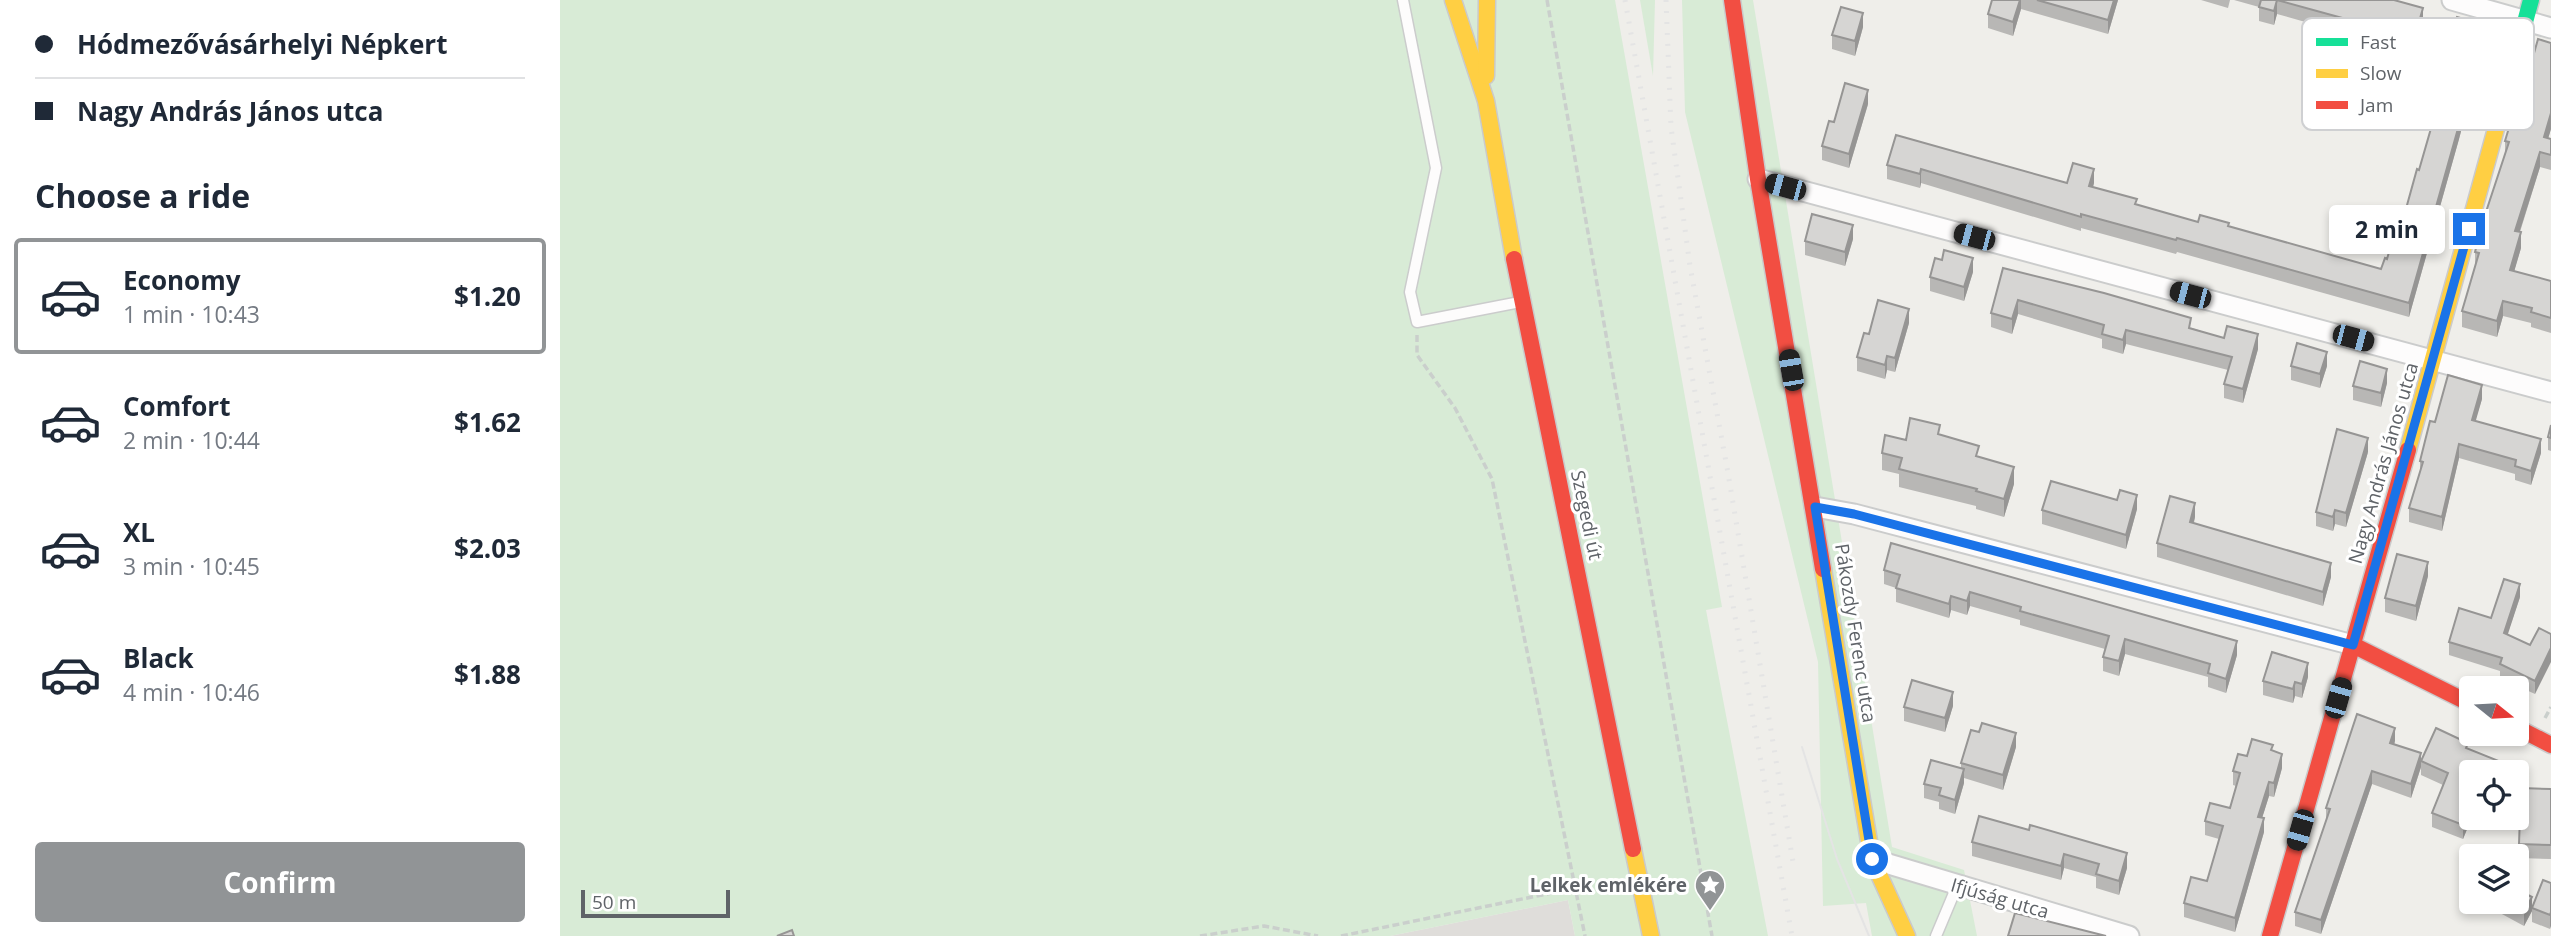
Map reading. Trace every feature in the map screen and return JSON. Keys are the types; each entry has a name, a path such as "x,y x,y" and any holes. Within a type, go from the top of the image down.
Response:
{"street":[{"name":"Szegedi út","path":"1453,0 1486,101 1521,301 1651,936"},
{"name":"Szegedi út","path":"1486,101 1487,0"},
{"name":"Pákozdy Ferenc utca","path":"1732,0 1758,180 1872,859 1907,936"},
{"path":"2452,0 2515,18"},
{"name":"Nagy András János utca","path":"2527,18 2531,0"},
{"path":"2534,23 2551,28"},
{"name":"Nagy András János utca","path":"2270,936 2434,360 2496,130"},
{"path":"1758,180 2551,392"},
{"path":"1815,507 1854,514 2353,645 2459,698"},
{"path":"2529,734 2551,745"},
{"name":"Ifjúság utca","path":"1872,859 2129,936"}],"lane":[{"path":"1403,0 1436,168 1410,292 1417,322 1521,301"},
{"path":"1936,936 1957,886"}],"path":[{"path":"1547,0 1712,936"},
{"path":"1417,322 1417,355 1455,408 1492,479 1585,936"},
{"path":"1341,936 1576,888"},
{"path":"1200,936 1264,926 1318,936"}],"shaded area":[{"path":"1568,900 1575,936 1390,936"}],"green space":[{"path":"560,0 1615,0 1722,607 1706,610 1768,936 1575,936 1568,900 1390,936 560,936"},
{"path":"1640,0 1655,0 1653,76"},
{"path":"1682,0 1753,0 1892,847 1964,870 1977,936 1872,936 1866,903 1823,906 1818,662 1685,112"}],"building":[{"path":"1992,0 2020,0 2013,22 1988,14"},
{"path":"2037,0 2114,0 2108,20"},
{"path":"2261,0 2277,0 2274,11 2259,7"},
{"path":"2277,0 2394,0 2423,8 2420,18 2342,18"},
{"path":"1841,7 1863,13 1855,41 1832,35"},
{"path":"2538,39 2551,43 2551,113 2544,137 2551,139 2551,155 2540,152 2515,231 2521,232 2510,270 2551,281 2551,318 2531,312 2532,308 2503,301 2497,321 2462,311 2479,253 2475,252 2483,221 2509,142 2505,141 2508,130 2534,130 2534,53"},
{"path":"1845,83 1868,90 1849,154 1822,146 1829,121 1834,122"},
{"path":"2431,130 2458,130 2409,303 2177,238 2176,240 2081,214 2081,217 1921,169 1920,174 1887,165 1896,135 2067,183 2073,163 2094,169 2089,186 2137,199 2135,204 2198,222 2200,215 2229,223 2228,226 2381,269 2385,258 2387,259 2400,214 2404,216 2417,169 2419,170"},
{"path":"1812,214 1853,225 1845,252 1805,241"},
{"path":"1944,250 1973,258 1964,287 1930,277 1935,258 1942,260"},
{"path":"2003,268 2191,318 2189,328 2224,338 2227,326 2258,334 2243,389 2224,384 2232,357 2126,330 2123,340 2102,334 2104,325 2018,300 2012,319 1991,313"},
{"path":"1878,300 1909,309 1895,358 1887,356 1885,365 1857,357 1864,333 1869,334"},
{"path":"2297,343 2327,352 2320,374 2291,366"},
{"path":"2360,361 2387,369 2381,393 2353,386"},
{"path":"2448,375 2482,385 2472,420 2541,439 2531,471 2515,466 2516,460 2459,444 2442,517 2409,508 2423,462 2420,461 2430,421 2435,422"},
{"path":"1910,418 1940,425 1938,434 1979,446 1976,456 2014,467 2004,499 1976,491 1977,489 1899,469 1902,458 1882,453 1885,435 1906,440"},
{"path":"2337,429 2368,438 2346,513 2335,510 2333,517 2316,512"},
{"path":"2051,481 2117,500 2120,490 2137,495 2126,535 2042,510"},
{"path":"2170,496 2195,503 2190,522 2331,563 2323,592 2157,543"},
{"path":"1891,543 2237,641 2226,679 2208,673 2210,664 2125,639 2119,661 2103,657 2109,636 2020,611 2021,607 1970,592 1967,601 1951,596 1949,604 1896,588 1900,575 1884,570"},
{"path":"2397,554 2428,562 2416,606 2385,598"},
{"path":"2504,579 2520,584 2504,633 2530,645 2539,628 2551,634 2551,648 2535,681 2500,664 2502,658 2449,642 2459,608 2491,618"},
{"path":"2272,652 2308,663 2302,684 2295,682 2293,689 2263,681"},
{"path":"1912,680 1953,692 1945,718 1904,707"},
{"path":"2357,714 2395,728 2390,743 2421,753 2411,784 2372,771 2321,920 2295,912 2330,809 2326,808"},
{"path":"1982,723 2016,733 2003,775 1961,763 1971,730 1979,732"},
{"path":"2436,728 2459,739 2459,746 2467,746 2466,748 2496,760 2459,760 2459,823 2432,813 2448,773 2421,761"},
{"path":"2252,739 2273,745 2271,750 2282,754 2274,783 2269,782 2258,817 2264,818 2235,918 2184,903 2191,877 2207,881 2223,826 2205,821 2210,803 2230,808 2240,773 2233,771 2238,754 2247,756"},
{"path":"1931,760 1964,769 1955,800 1939,795 1941,788 1924,784"},
{"path":"2529,788 2551,789 2551,845 2519,844 2520,830 2529,830"},
{"path":"1979,816 2029,830 2030,825 2127,853 2119,881 2096,874 2099,864 2064,854 2061,866 1972,842"},
{"path":"2543,880 2551,883 2550,915 2532,908"},
{"path":"2015,913 2106,936 2008,936"},
{"path":"792,930 794,936 777,936"}],"tram line":[{"path":"1802,747 1837,859 1869,936"}],"railway":[{"path":"1625,0 1792,936"},
{"path":"1666,0 1671,127 1690,266 1728,473 1793,862"}],"traffic: fast":[{"path":"2526,18 2531,0"}],"traffic: slow":[{"path":"1453,0 1486,101 1514,259"},
{"path":"1486,76 1487,0"},
{"path":"2408,450 2496,130"},
{"path":"1823,569 1872,859 1907,936"},
{"path":"1633,849 1651,936"}],"traffic: jam":[{"path":"1732,0 1758,179 1823,569"},
{"path":"1514,259 1633,849"},
{"path":"2270,936 2408,450"},
{"path":"2353,645 2459,698"},
{"path":"2529,734 2551,745"}],"place":[{"name":"Lelkek emlékére","path":"1710,912"}],"route":[{"path":"1872,859 1815,507 1854,514 2353,645 2469,229"}]}
